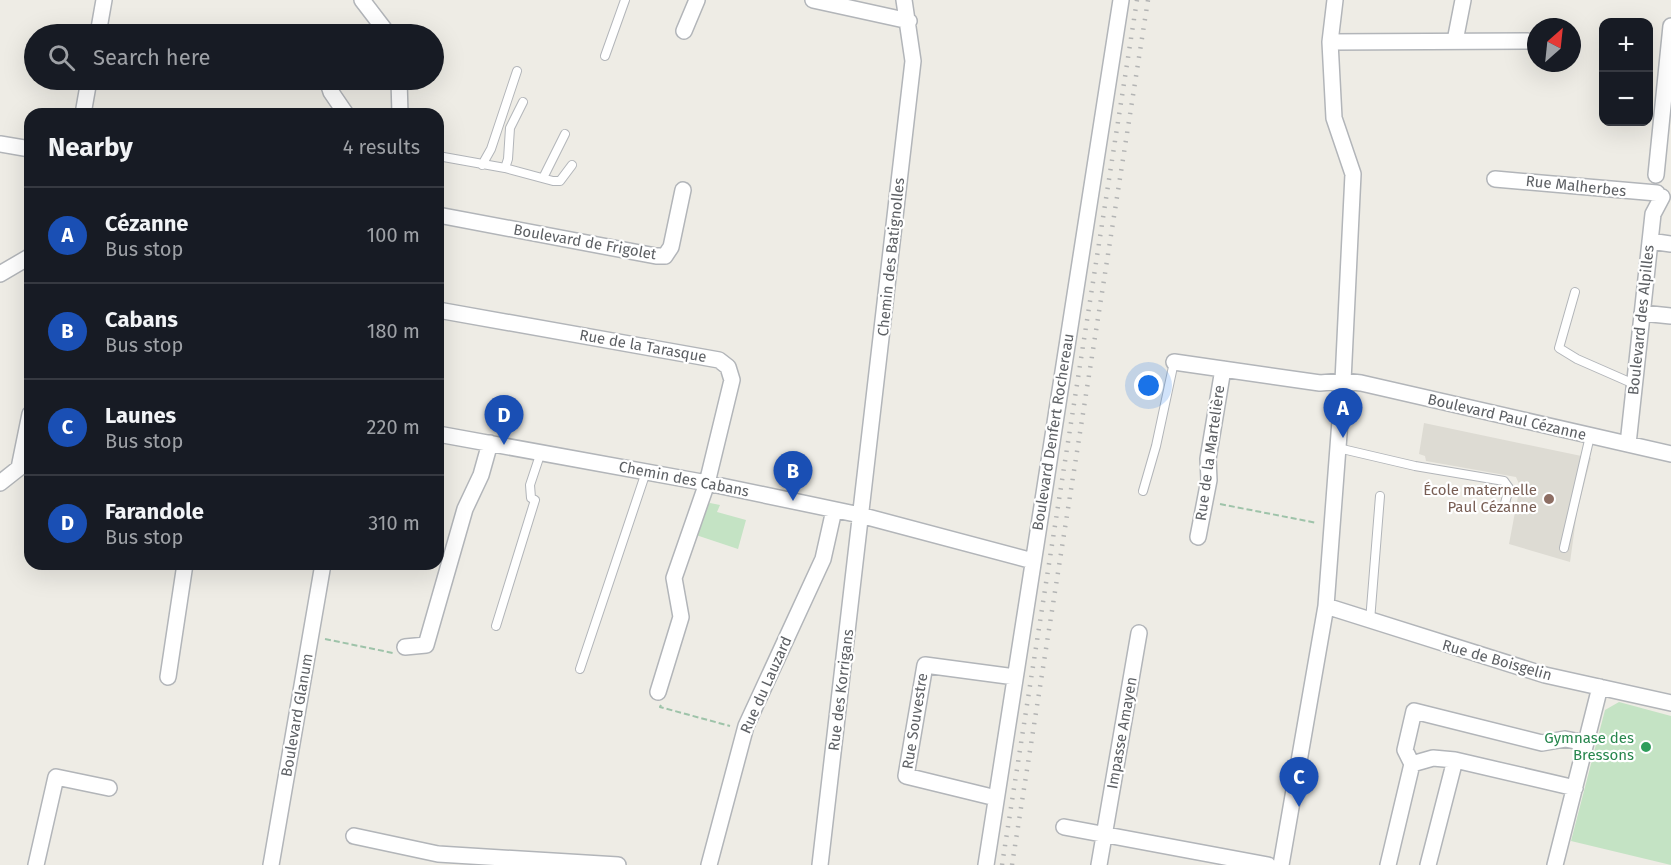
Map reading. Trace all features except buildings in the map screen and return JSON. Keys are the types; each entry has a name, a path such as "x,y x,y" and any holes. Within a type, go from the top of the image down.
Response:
{"street":[{"path":"100,24 104,0"},
{"path":"362,0 380,24"},
{"path":"684,32 697,0"},
{"path":"813,0 909,21"},
{"name":"Chemin des Batignolles","path":"860,515 913,61 909,21 904,0"},
{"name":"Boulevard Denfert Rochereau","path":"986,865 1121,0"},
{"path":"1281,865 1326,606 1342,381 1353,174 1334,118 1330,42 1335,0"},
{"path":"1455,41 1463,0"},
{"path":"1663,196 1653,184 1664,172 1671,26"},
{"path":"1330,42 1527,41"},
{"path":"84,108 87,90"},
{"path":"330,90 342,108"},
{"path":"399,90 400,108"},
{"path":"0,144 24,148"},
{"name":"Rue Malherbes","path":"1495,179 1663,196"},
{"name":"Boulevard de Frigolet","path":"444,216 665,256 671,247 683,190"},
{"name":"Boulevard des Alpilles","path":"1628,444 1653,214 1663,196"},
{"path":"1650,241 1671,244"},
{"path":"0,274 24,260"},
{"name":"Rue de la Tarasque","path":"444,311 720,360 728,367 732,380 707,483 674,578 681,616 658,692"},
{"path":"1642,313 1671,316"},
{"name":"Rue de la Martelière","path":"1174,362 1320,383 1342,381"},
{"name":"Rue de la Martelière","path":"1198,537 1209,480 1208,459 1223,369"},
{"name":"Boulevard Paul Cézanne","path":"1342,381 1671,454"},
{"name":"Chemin des Cabans","path":"444,435 707,483 860,515 1033,561"},
{"path":"405,647 426,645 465,509 481,475 490,443"},
{"path":"0,483 19,468 24,449"},
{"name":"Rue du Lauzard","path":"709,865 745,730 823,559 834,510"},
{"name":"Rue des Korrigans","path":"820,865 861,532 860,515"},
{"path":"168,677 184,570"},
{"name":"Boulevard Glanum","path":"271,865 322,570"},
{"name":"Rue de Boisgelin","path":"1326,606 1545,675 1671,703"},
{"name":"Impasse Amayen","path":"1100,865 1139,633"},
{"name":"Rue Souvestre","path":"996,798 906,776 925,664 1015,677"},
{"path":"1555,865 1600,687"},
{"path":"1388,865 1412,764 1405,750 1414,711 1542,743 1565,739 1586,743"},
{"path":"1412,764 1433,758 1455,760 1575,788"},
{"path":"1428,865 1455,760"},
{"path":"36,865 57,777 109,789"},
{"path":"1064,827 1268,865"},
{"path":"354,836 438,854 618,865"}],"lane":[{"path":"605,56 625,0"},
{"path":"482,165 491,149 517,71"},
{"path":"505,168 510,128 523,102"},
{"path":"543,178 565,134"},
{"path":"444,157 560,181 572,165"},
{"path":"1575,292 1559,348 1576,359 1635,384"},
{"path":"1143,491 1156,446 1174,362"},
{"path":"1564,548 1590,436"},
{"path":"1336,448 1415,466 1504,481 1509,489 1504,507"},
{"path":"496,626 535,500 531,498 530,485 541,452"},
{"path":"580,669 646,472"},
{"path":"1370,621 1380,496"}],"path":[{"path":"1205,501 1332,526"},
{"path":"311,635 396,654 399,646 405,647"},
{"path":"658,692 662,695 660,707 745,730"}],"shaded area":[{"name":"École maternelle Paul Cézanne","path":"1424,423 1591,458 1577,512 1570,562 1509,544 1520,486 1516,477 1426,461 1425,456 1419,454"}],"green space":[{"path":"710,503 720,505 717,512 746,520 738,549 696,535 707,505"},
{"path":"1619,702 1671,716 1671,865 1571,841 1605,710"}],"railway":[{"path":"1002,865 1137,0"},
{"path":"1012,865 1148,0"}],"place":[{"name":"Cézanne","path":"1343,438"},
{"name":"Farandole","path":"504,445"},
{"name":"École maternelle Paul Cézanne","path":"1549,499"},
{"name":"Cabans","path":"793,501"},
{"name":"Gymnase des Bressons","path":"1646,747"},
{"name":"Launes","path":"1299,807"}]}
